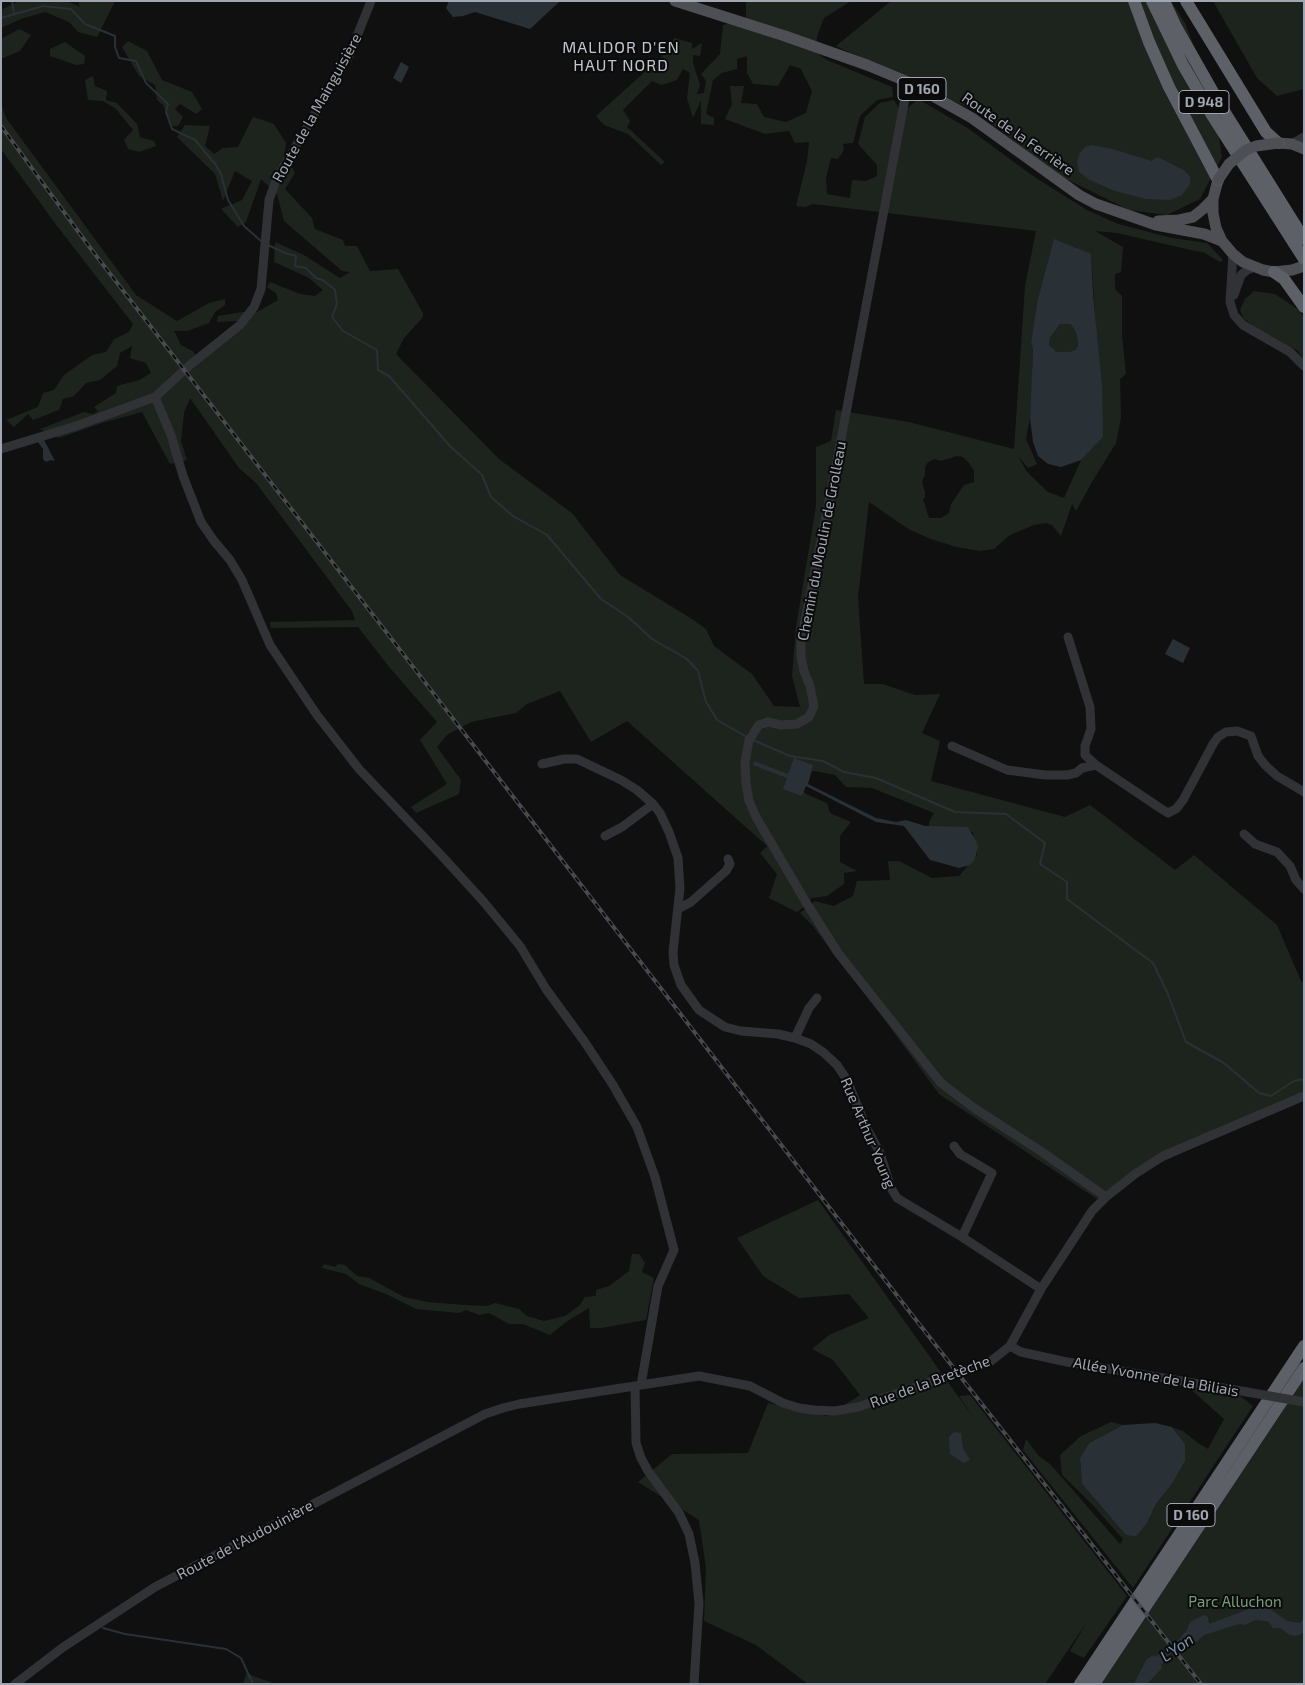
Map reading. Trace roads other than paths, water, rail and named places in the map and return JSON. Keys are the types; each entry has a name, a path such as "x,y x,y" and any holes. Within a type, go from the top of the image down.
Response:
{"highway":[{"name":"D 948","path":"1134,1 1149,42 1169,87 1218,180"},
{"name":"D 948","path":"1152,1 1183,65 1212,115 1269,194"},
{"name":"D 948","path":"1164,1 1269,194"},
{"name":"D 948","path":"1186,1 1266,132 1278,142"},
{"path":"1269,194 1304,239"},
{"path":"1269,194 1304,260"},
{"path":"1274,272 1284,280 1304,307"},
{"name":"D 160","path":"1080,1684 1304,1346"},
{"name":"D 160","path":"1094,1684 1304,1368"}],"main road":[{"name":"Route de la Ferrière","path":"676,1 785,36 868,65 908,82 972,118 1079,195 1113,211 1156,225 1204,234 1222,241"},
{"path":"1304,149 1292,144 1278,142 1256,146 1242,153 1229,164 1218,180 1213,199 1216,228 1222,241 1243,262 1274,272 1292,270 1304,266"},
{"name":"Route de la Ferrière","path":"1147,221 1188,218 1203,209 1213,199"}],"street":[{"name":"Route de la Mainguisière","path":"1,448 76,426 154,397 240,325 254,307 261,289 270,200 277,178 349,56 371,1"},
{"name":"Chemin du Moulin de Grolleau","path":"908,82 839,452 801,641 802,664 810,686 814,706 809,717 797,724 781,725 768,722 759,726 751,737 745,762 749,801 756,817 838,953 941,1083 974,1108 1042,1152 1106,1197"},
{"path":"1292,144 1304,137"},
{"path":"1233,254 1230,302 1234,315 1243,325 1290,352 1304,366"},
{"path":"1230,302 1241,275 1255,267"},
{"path":"154,397 170,435 183,476 201,522 230,560 245,585 263,633 274,651 317,715 359,769 483,901 520,946 546,989 613,1085 637,1128 655,1177 674,1250 658,1286 638,1385 636,1443 648,1471 679,1513 689,1534 699,1603 694,1684"},
{"path":"1068,638 1090,707 1091,729 1085,746 1085,755 1096,765 1168,812 1176,809 1183,800 1218,737 1226,732 1237,731 1251,736 1258,756 1266,766 1304,792"},
{"path":"952,746 1007,770 1045,775 1067,775 1076,773 1082,768 1096,765"},
{"name":"Rue Arthur Young","path":"542,764 564,759 577,759 621,780 637,790 660,813 678,858 680,888 673,952 674,965 680,986 699,1010 725,1027 795,1038 824,1052 837,1065 847,1080 866,1127 880,1152 891,1188 897,1198 962,1237 1042,1289"},
{"path":"606,836 622,827 652,804"},
{"path":"1244,834 1255,844 1278,852 1290,866 1296,880 1304,890"},
{"path":"678,909 691,902 726,871 730,864 728,859"},
{"path":"795,1038 809,1008 817,998"},
{"name":"Rue de la Bretèche","path":"485,1414 519,1404 699,1376 750,1386 783,1404 799,1408 835,1410 858,1407 991,1361 1010,1346 1042,1289 1092,1211 1106,1197 1135,1174 1164,1156 1304,1096"},
{"path":"954,1146 960,1154 992,1173 962,1237"},
{"name":"Allée Yvonne de la Biliais","path":"1010,1346 1021,1352 1067,1362 1304,1402"},
{"name":"Route de l'Audouinière","path":"15,1684 62,1648 155,1587 485,1414"}],"water":[{"path":"449,1 559,2 530,29 475,12 453,17 446,8"},
{"path":"401,62 409,67 401,83 393,78"},
{"path":"1092,145 1152,161 1157,157 1185,171 1190,177 1190,184 1182,195 1170,200 1146,199 1115,191 1088,179 1079,172 1077,161 1080,153 1085,147"},
{"path":"1054,239 1091,254 1102,386 1103,437 1081,460 1061,467 1048,464 1038,456 1033,442 1030,418 1033,350 1031,342 1038,299","holes":["1060,324 1070,324 1077,336 1078,346 1075,350 1069,352 1057,352 1049,345 1050,338"]},
{"path":"35,438 44,440 55,461 46,462 43,459 43,449"},
{"path":"1173,639 1190,648 1183,663 1165,654"},
{"path":"794,758 813,765 808,784 876,818 896,822 906,820 925,826 968,827 978,846 975,859 970,865 959,868 930,860 904,826 876,822 806,786 802,796 783,789 787,778 753,765 754,761 788,774"},
{"path":"1155,1423 1172,1427 1185,1444 1185,1461 1172,1484 1156,1504 1147,1523 1136,1536 1126,1535 1082,1484 1080,1458 1089,1443 1123,1425"},
{"path":"954,1432 961,1433 963,1448 970,1460 964,1463 950,1454 949,1437"},
{"name":"L'Yon","path":"1257,1605 1266,1606 1287,1621 1300,1623 1304,1618 1304,1633 1295,1636 1288,1634 1280,1628 1273,1628 1269,1622 1265,1621 1255,1620 1245,1625 1239,1624 1204,1635 1195,1643 1179,1647 1166,1657 1161,1666 1162,1668 1147,1684 1134,1684 1146,1660 1153,1655 1154,1657 1164,1653 1176,1643 1187,1630 1190,1622 1204,1615 1208,1617 1209,1624"}],"waterway":[{"path":"12,1 14,14"},
{"path":"1,18 43,6 71,9 85,24 115,36 115,47 119,58 136,61 146,83 168,104 166,112 172,129 195,140 216,165 221,174 228,200 244,226 261,241"},
{"path":"268,245 296,256 295,266 306,268 316,278 323,280 335,290 337,304 332,317 343,331 377,350 378,370 389,376 450,446 482,475 491,497 513,516 547,535 601,599 627,616 652,639 687,659 698,671 706,702 717,720 747,737"},
{"path":"753,740 790,756 823,761 844,772 876,778 955,812 1006,814 1045,843 1040,864 1067,882 1067,899 1153,963 1167,992 1186,1042 1224,1063 1259,1093 1271,1096 1294,1081 1304,1079"},
{"path":"103,1628 125,1634 226,1649 241,1658 253,1684"}],"railway":[{"path":"1,126 91,249 909,1311 1201,1684"}],"district":[{"name":"MALIDOR D'EN HAUT NORD","path":"621,57"}],"park label":[{"name":"Parc Alluchon","path":"1235,1602"}]}
